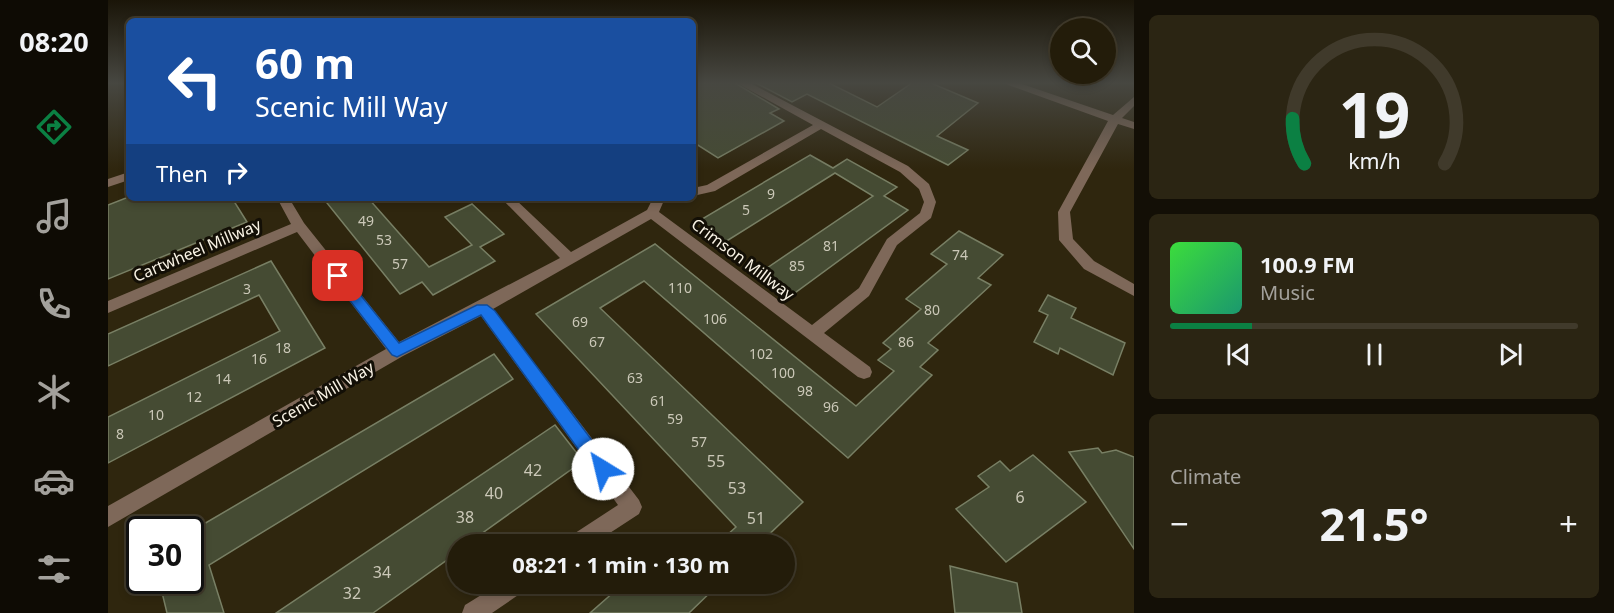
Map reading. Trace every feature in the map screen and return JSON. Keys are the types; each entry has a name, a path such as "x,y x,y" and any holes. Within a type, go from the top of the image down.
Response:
{"street":[{"path":"796,112 904,169 925,187 930,202 926,215 892,242 864,292 812,334"},
{"path":"1093,112 1134,126"},
{"path":"1122,112 1115,119 1065,212 1066,240 1089,265 1134,291"},
{"path":"696,191 711,188 821,125"},
{"path":"108,183 126,177"},
{"path":"285,201 299,226 397,351"},
{"path":"510,201 569,259"},
{"path":"652,213 658,201"},
{"name":"Crimson Millway","path":"652,213 864,372"},
{"name":"Scenic Mill Way","path":"108,517 397,351 482,309 652,213"},
{"name":"Cartwheel Millway","path":"108,307 299,226"},
{"path":"482,309 490,315 632,507 591,534"},
{"path":"473,613 502,594"}],"building":[{"path":"696,112 773,112 770,113 784,121 718,158 696,144"},
{"path":"842,112 967,112 937,136 968,150 948,165"},
{"path":"810,155 833,168 847,159 897,187 884,196 908,210 792,295 761,272 873,196 835,173 725,242 697,222"},
{"path":"126,198 126,201 234,201 247,222 108,279 108,205"},
{"path":"325,201 371,201 429,267 472,245 445,217 472,204 504,234 480,247 495,261 433,295 422,282 400,294"},
{"path":"959,231 1003,255 978,278 991,285 928,343 938,350 920,367 932,375 848,458 644,281 600,308 803,502 769,534 728,534 736,527 536,314 655,244 856,406 894,371 878,360 891,349 883,343 921,309 906,299 947,264 931,254"},
{"path":"271,261 325,348 108,463 108,417 280,331 259,295 108,366 108,334"},
{"path":"1048,295 1076,308 1071,318 1125,343 1113,375 1060,348 1058,354 1034,342 1048,315 1039,311"},
{"path":"494,354 513,379 209,565 224,613 167,613 162,594 204,594 204,524"},
{"path":"555,425 583,461 481,534 447,534 447,560 373,613 276,613"},
{"path":"1098,448 1102,453 1116,450 1134,457 1134,549 1069,452"},
{"path":"1033,455 1086,502 1006,562 956,509 989,487 978,476 1000,461 1010,471"},
{"path":"950,566 1017,583 1022,613 955,613"},
{"path":"612,594 709,594 689,613 590,613"}],"route":[{"path":"338,276 397,351 482,309 490,315 603,469"}]}
